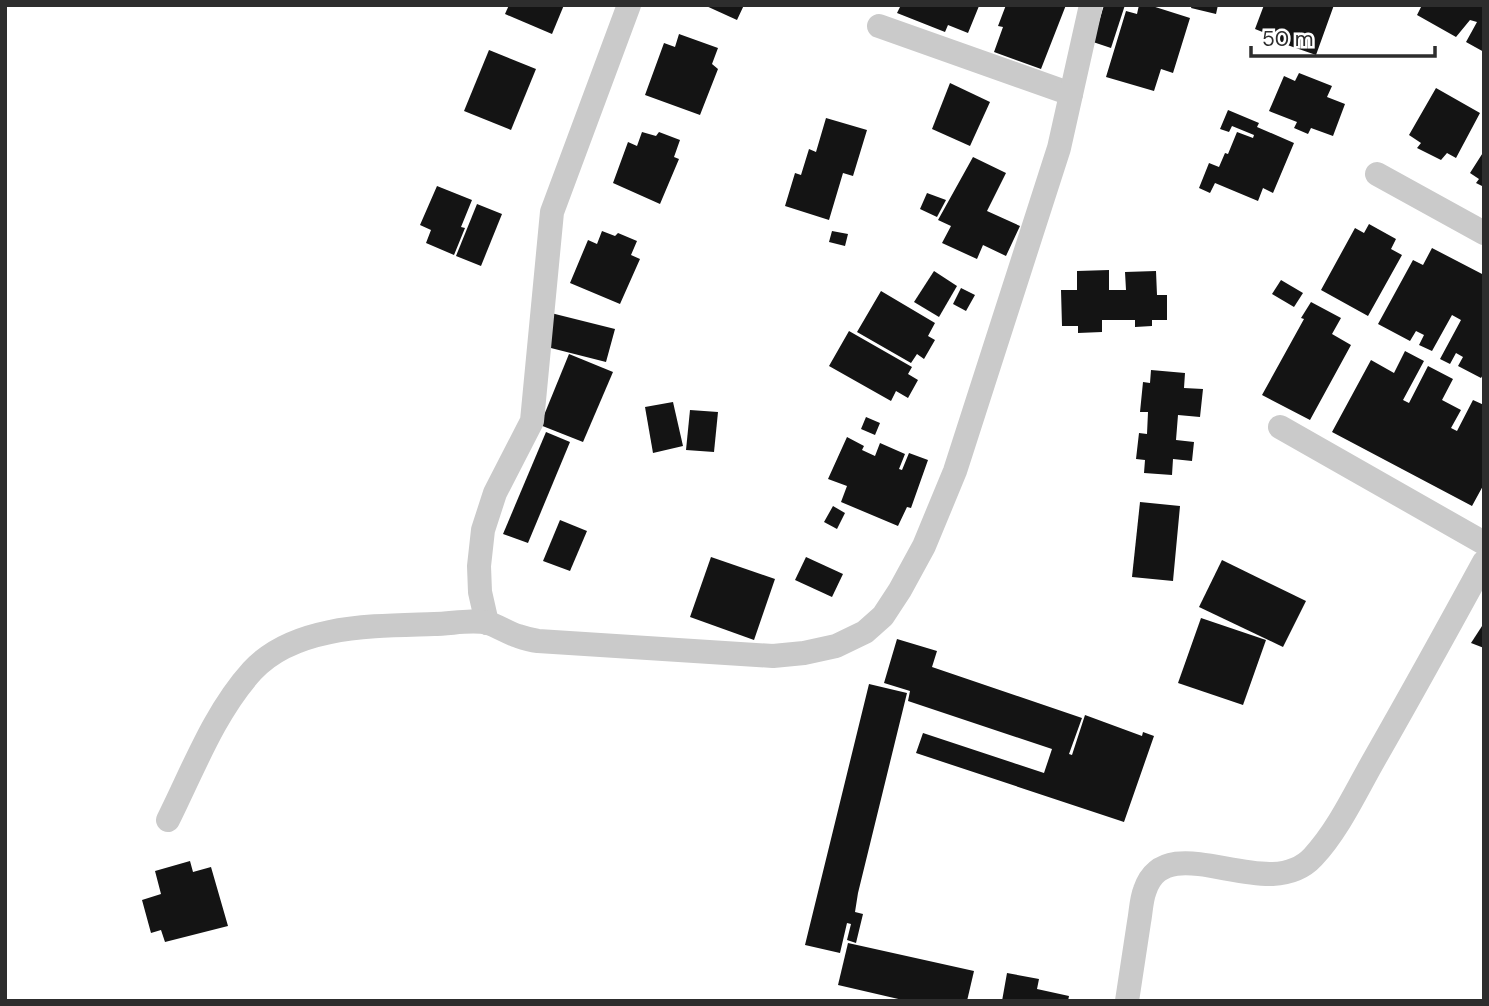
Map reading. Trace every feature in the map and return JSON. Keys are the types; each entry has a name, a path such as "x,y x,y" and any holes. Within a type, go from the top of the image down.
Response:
{"street":[{"path":"487,623 480,592 479,566 483,530 495,493 532,421 552,212 629,5"},
{"path":"168,820 223,710 254,668 273,653 304,639 338,630 376,626 487,623 517,636 538,641 773,656 836,646 865,632 883,616 900,590 924,546 955,471 1059,148 1091,5"},
{"path":"879,26 1071,94"},
{"path":"1377,174 1484,233"},
{"path":"1280,427 1484,543"},
{"path":"1127,1001 1145,889 1156,872 1171,863 1194,862 1272,876 1292,872 1310,861 1326,843 1361,783 1484,562"}],"building":[{"path":"509,5 564,5 552,34 505,14"},
{"path":"704,5 744,5 737,20"},
{"path":"901,5 979,6 968,33 948,25 945,32 897,13"},
{"path":"1006,5 1066,5 1041,69 994,52 1003,27 998,26"},
{"path":"1104,5 1125,5 1111,48 1093,42"},
{"path":"1139,5 1149,5 1190,18 1173,73 1161,69 1154,91 1106,77 1126,11 1137,14"},
{"path":"1192,5 1218,5 1216,14 1191,8"},
{"path":"1264,5 1334,5 1316,55 1273,40 1275,37 1255,29"},
{"path":"1422,5 1484,5 1484,52 1466,42 1477,22 1470,20 1456,37 1417,15"},
{"path":"679,34 718,48 712,64 718,69 700,115 645,95 664,43 675,47"},
{"path":"489,50 536,69 511,130 464,111"},
{"path":"1299,73 1332,86 1327,97 1345,104 1333,136 1311,128 1308,134 1294,128 1297,122 1269,111 1284,76 1295,81"},
{"path":"950,83 990,102 970,146 932,129"},
{"path":"1436,88 1480,113 1456,158 1447,153 1441,160 1417,148 1421,143 1409,135"},
{"path":"1228,110 1259,123 1257,127 1294,143 1273,193 1263,188 1258,201 1215,183 1210,193 1199,188 1209,163 1219,167 1237,132 1253,138 1254,135 1232,126 1229,132 1220,129"},
{"path":"826,118 867,130 853,176 843,173 829,220 785,206 795,173 801,175 809,149 816,152"},
{"path":"642,132 656,136 659,132 680,140 674,157 679,159 660,204 613,183 628,142 637,146"},
{"path":"1484,151 1484,187 1476,183 1479,179 1470,173"},
{"path":"973,157 1006,173 987,211 1020,226 1006,256 983,245 977,259 942,243 951,226 938,220"},
{"path":"437,186 472,200 454,255 426,243 431,230 420,225"},
{"path":"927,193 946,200 937,217 920,209"},
{"path":"477,204 502,214 481,266 456,256"},
{"path":"1369,224 1396,239 1391,249 1402,255 1368,316 1321,290 1355,228 1364,233"},
{"path":"602,231 615,236 618,233 637,241 631,255 640,259 620,304 570,283 588,240 597,244"},
{"path":"832,231 848,234 845,246 829,242"},
{"path":"1432,248 1484,275 1484,373 1481,378 1458,366 1463,357 1456,353 1450,364 1440,359 1461,320 1452,315 1432,351 1419,345 1424,335 1416,331 1410,341 1378,324 1413,260 1423,265"},
{"path":"1109,270 1109,290 1126,290 1125,272 1156,271 1157,295 1167,295 1167,320 1152,320 1152,326 1135,327 1135,320 1102,320 1102,332 1078,333 1078,326 1062,326 1061,290 1077,290 1077,271"},
{"path":"934,271 957,286 939,317 914,302"},
{"path":"1281,280 1303,293 1294,307 1272,294"},
{"path":"961,288 975,295 966,311 953,304"},
{"path":"881,291 935,323 928,336 935,340 924,359 917,354 911,363 857,332"},
{"path":"1311,302 1341,318 1332,334 1351,345 1310,420 1262,395"},
{"path":"551,313 615,329 606,362 543,346"},
{"path":"849,331 912,367 908,374 918,380 908,398 896,391 891,401 829,366"},
{"path":"1405,351 1424,361 1403,400 1409,403 1428,366 1453,379 1442,400 1461,410 1451,428 1457,431 1473,400 1484,405 1484,484 1472,506 1332,432 1371,360 1394,373"},
{"path":"569,354 613,372 583,442 540,425"},
{"path":"1151,370 1185,373 1184,388 1203,389 1200,417 1178,415 1176,440 1194,442 1192,461 1173,459 1172,475 1144,473 1145,460 1136,459 1139,433 1147,434 1148,412 1140,412 1143,382 1150,383"},
{"path":"673,402 683,446 653,453 645,407"},
{"path":"690,410 718,412 714,452 686,450"},
{"path":"866,417 880,423 875,435 861,429"},
{"path":"546,432 570,442 528,543 503,534"},
{"path":"847,437 864,446 862,450 875,456 880,443 905,454 899,469 902,470 909,453 928,460 911,508 907,507 898,526 841,502 847,486 828,479"},
{"path":"1140,502 1180,506 1173,581 1132,577"},
{"path":"833,506 845,513 837,529 824,522"},
{"path":"560,520 587,531 570,571 543,561"},
{"path":"711,557 775,579 754,640 690,617"},
{"path":"806,557 843,574 832,597 795,580"},
{"path":"1222,560 1306,601 1283,647 1199,607"},
{"path":"1201,618 1266,640 1243,705 1178,683"},
{"path":"1484,623 1484,648 1471,643"},
{"path":"897,639 937,651 932,667 1082,718 1069,754 1072,755 1085,715 1142,736 1143,732 1154,736 1124,822 916,753 923,733 1044,773 1052,749 908,701 910,691 884,683"},
{"path":"869,684 907,693 858,893 855,912 863,914 856,943 847,940 851,924 847,923 840,953 805,945"},
{"path":"190,861 193,872 211,867 228,926 165,942 161,930 151,933 142,900 161,894 155,871"},
{"path":"848,943 974,971 967,1001 907,1001 838,985"},
{"path":"1007,973 1039,979 1037,989 1069,996 1068,1001 1002,1001"}]}
